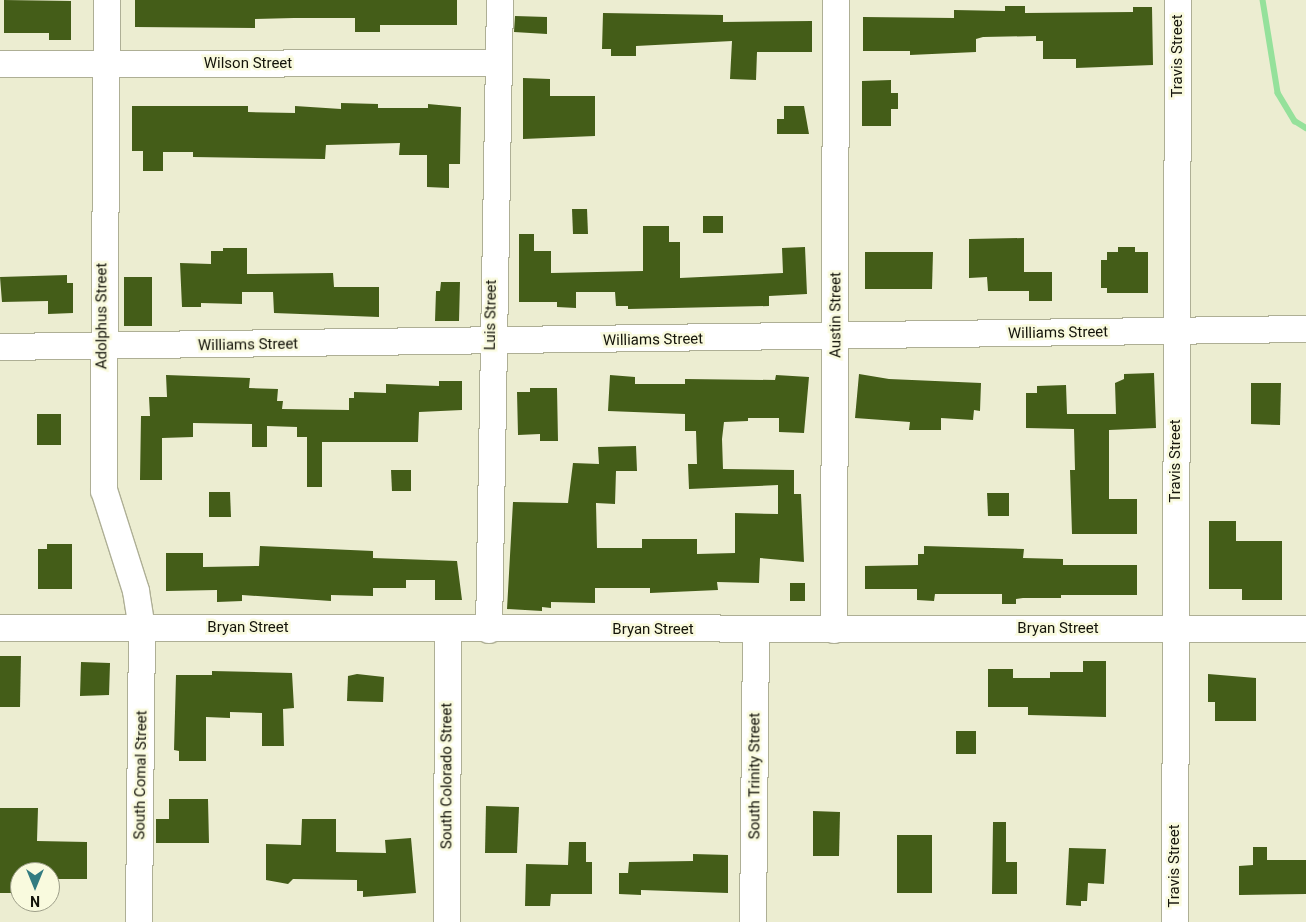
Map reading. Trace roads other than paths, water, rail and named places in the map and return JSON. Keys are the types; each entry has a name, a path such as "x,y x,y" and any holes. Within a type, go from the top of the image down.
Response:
{"street":[{"name":"Adolphus Street","path":"107,0 104,64 102,347 104,490 136,591 142,627"},
{"name":"Luis Street","path":"488,630 496,63 500,0"},
{"name":"Austin Street","path":"834,630 836,0"},
{"name":"Travis Street","path":"1175,922 1178,0"},
{"name":"Wilson Street","path":"0,64 496,63"},
{"name":"Williams Street","path":"0,347 491,342 1306,329"},
{"name":"Bryan Street","path":"0,628 142,627 448,630 1306,629"},
{"name":"South Comal Street","path":"139,922 142,627"},
{"name":"South Colorado Street","path":"447,922 448,630"},
{"name":"South Trinity Street","path":"753,922 756,630"}],"waterway":[{"path":"1263,0 1278,93 1295,121 1306,128"}]}
